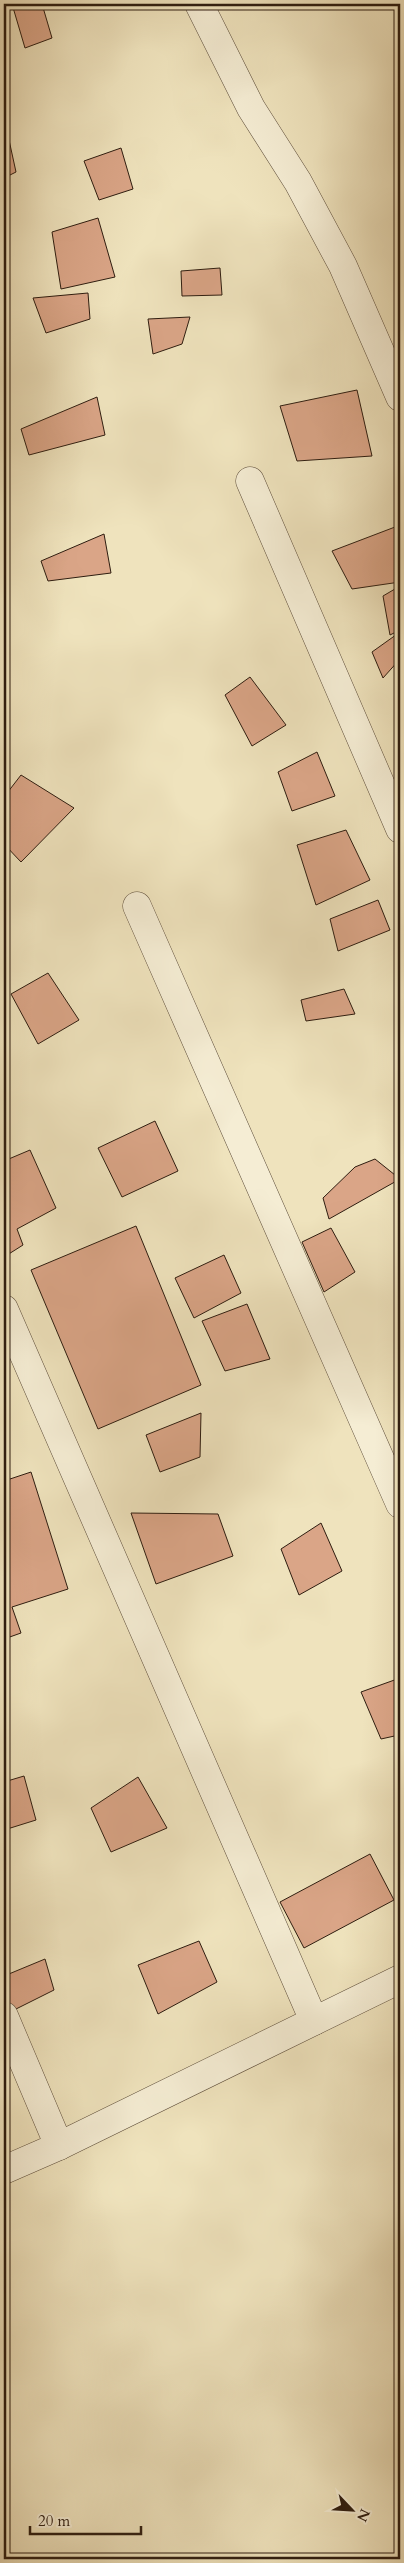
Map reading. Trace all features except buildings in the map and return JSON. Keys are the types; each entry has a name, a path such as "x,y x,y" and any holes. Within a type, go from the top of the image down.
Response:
{"street":[{"path":"198,4 251,108 298,182 343,266 400,397"},
{"path":"250,481 400,828"},
{"path":"137,906 400,1504"},
{"path":"4,1309 314,2022"},
{"path":"4,2170 59,2146 400,1979"},
{"path":"4,2016 59,2146"}]}
